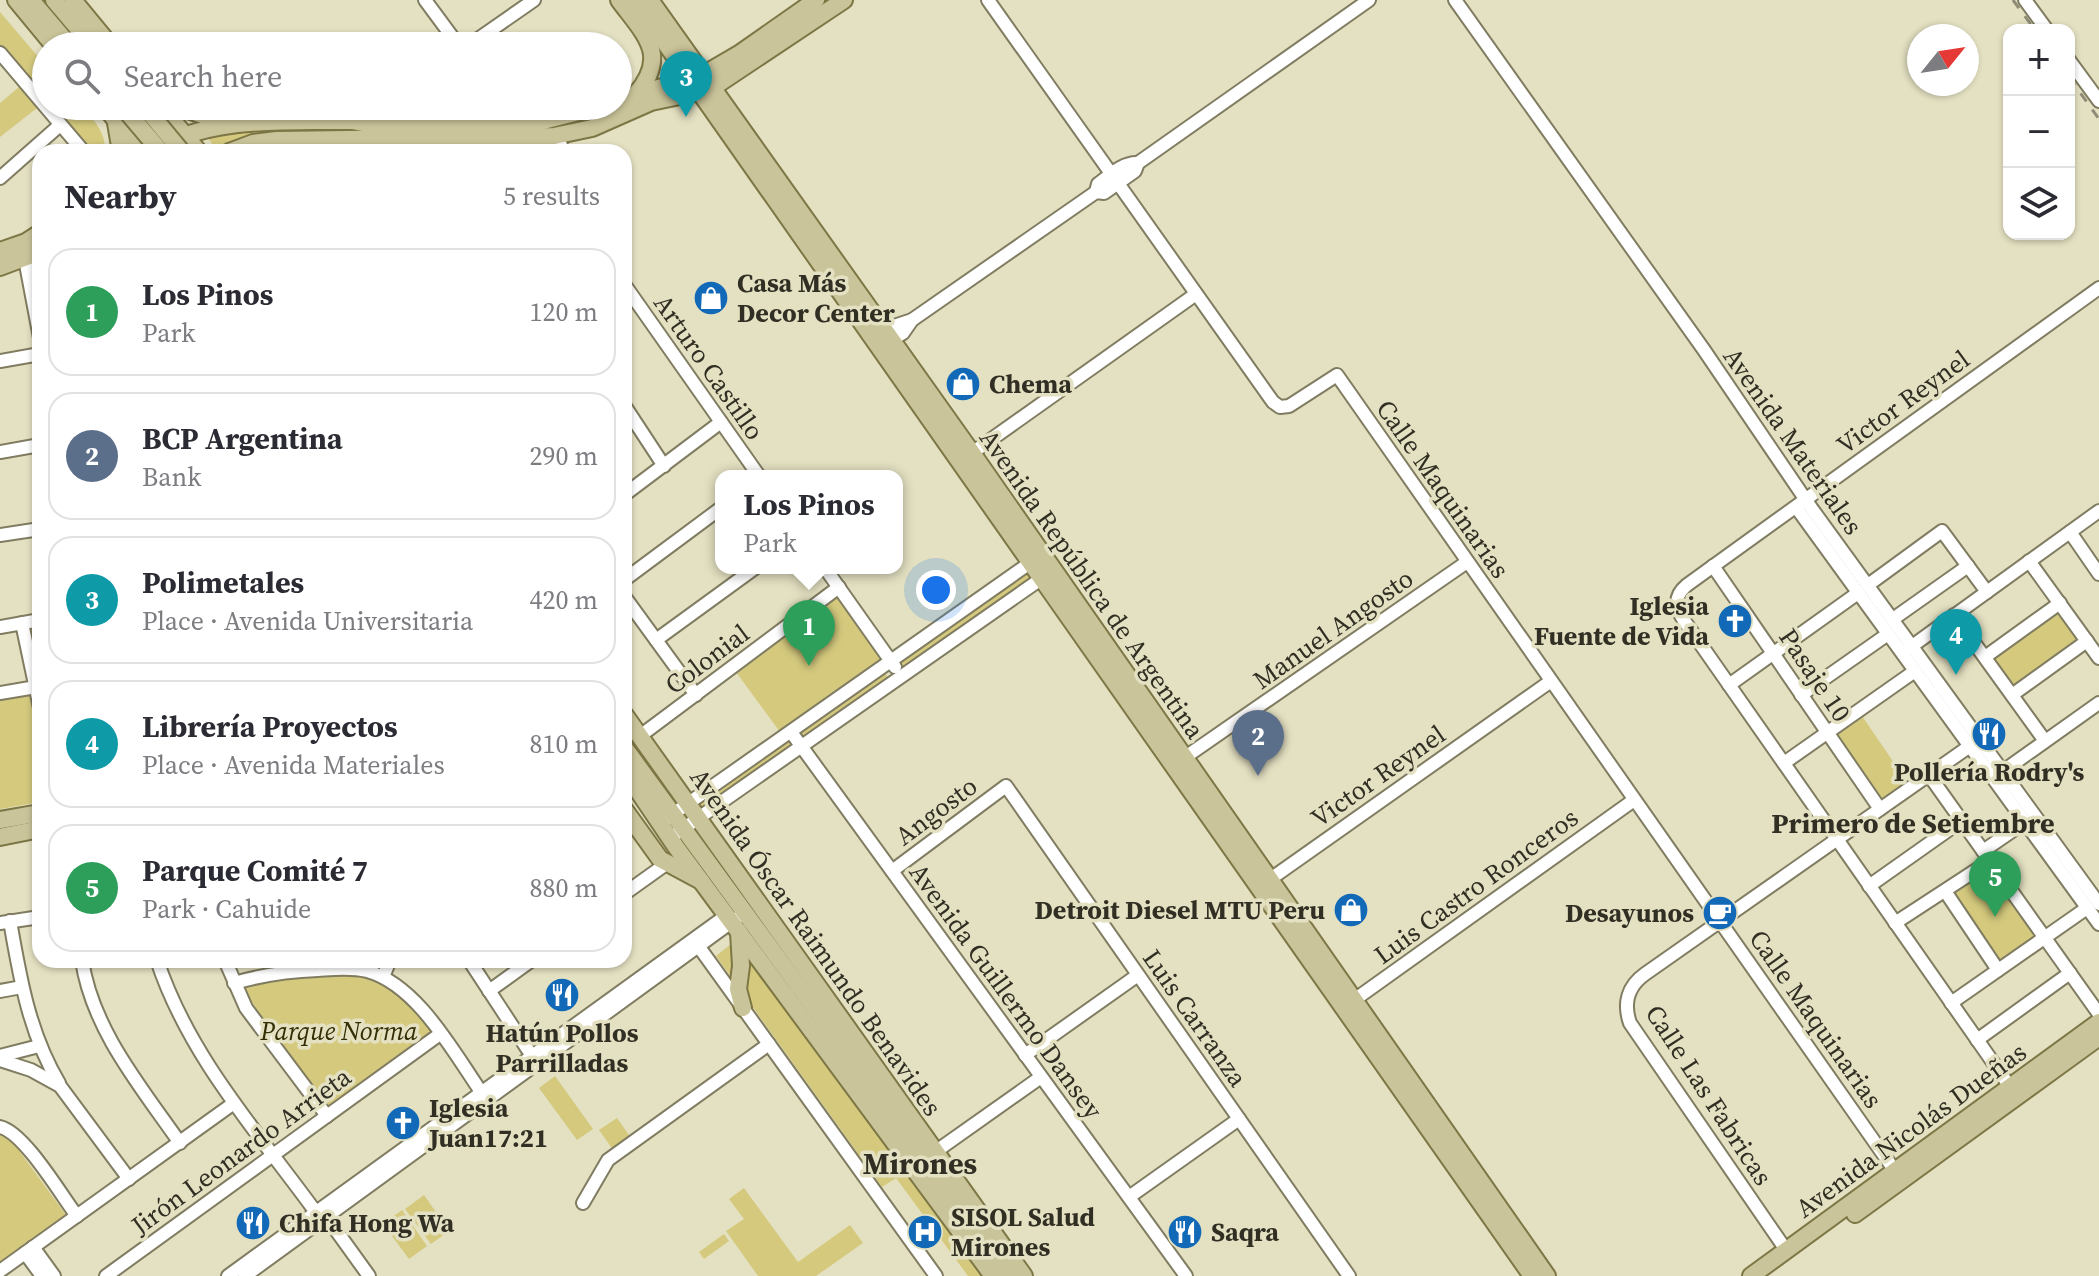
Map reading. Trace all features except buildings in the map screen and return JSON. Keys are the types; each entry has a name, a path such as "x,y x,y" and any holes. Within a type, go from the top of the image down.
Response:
{"main road":[{"path":"16,0 42,32"},
{"path":"31,0 58,32"},
{"path":"54,0 81,32"},
{"path":"73,0 99,32"},
{"path":"619,0 643,22 653,59 647,82 636,94"},
{"name":"Avenida República de Argentina","path":"635,0 643,22 701,83"},
{"name":"Avenida República de Argentina","path":"650,0 701,83 1037,559 1184,758 1269,880 1349,1004 1547,1276"},
{"path":"632,95 701,83 816,0"},
{"path":"632,105 651,102 746,68 844,0"},
{"path":"118,120 120,144"},
{"path":"122,120 137,144"},
{"path":"124,120 131,127 147,120"},
{"path":"125,120 152,144"},
{"path":"156,120 175,144"},
{"path":"171,120 192,144"},
{"path":"216,120 233,124"},
{"path":"165,144 184,134 233,124 287,120"},
{"path":"368,120 368,124 546,120"},
{"path":"569,144 599,120"},
{"path":"250,144 303,139 554,136 592,128"},
{"path":"295,144 303,139"},
{"path":"367,139 381,144"},
{"path":"0,251 32,238"},
{"path":"0,267 32,256"},
{"name":"Avenida República de Argentina","path":"883,340 972,453 1037,559"},
{"name":"Avenida República de Argentina","path":"1048,574 1349,1004 1532,1276"},
{"name":"Avenida Óscar Raimundo Benavides","path":"632,725 1024,1276"},
{"name":"Avenida Óscar Raimundo Benavides","path":"632,761 666,819"},
{"name":"Avenida Óscar Raimundo Benavides","path":"632,779 677,833 735,919 993,1276"},
{"path":"0,820 32,814"},
{"name":"Avenida Óscar Raimundo Benavides","path":"632,819 666,864 702,882"},
{"path":"0,837 32,831"},
{"name":"Avenida Óscar Raimundo Benavides","path":"677,833 702,882 810,1001 1010,1276"},
{"path":"735,919 741,966 738,989 743,1008"},
{"path":"793,951 810,1001"},
{"name":"Avenida Nicolás Dueñas","path":"1769,1276 2014,1092 2099,1022"},
{"name":"Avenida Nicolás Dueñas","path":"2014,1092 2099,1037"},
{"name":"Avenida Nicolás Dueñas","path":"1751,1276 1895,1171 1955,1136"}],"street":[{"path":"425,0 449,32"},
{"path":"488,32 534,0"},
{"name":"Calle Maquinarias","path":"988,0 1266,394 1280,407 1298,402 1337,375 1895,1171"},
{"path":"883,340 903,333 912,320 1096,192 1098,184 1115,178 1129,162 1138,163 1369,0"},
{"name":"Avenida Materiales","path":"1455,0 1863,589 1888,634 1907,649 1998,774 2093,906 2099,924"},
{"path":"2025,0 2043,24"},
{"path":"1,58 32,93"},
{"path":"2075,68 2099,101"},
{"path":"56,120 77,144"},
{"path":"40,144 60,125"},
{"path":"0,183 32,152"},
{"name":"Victor Reynel","path":"1729,685 1677,610 1680,591 2099,288"},
{"path":"972,453 1196,294"},
{"name":"Arturo Castillo","path":"632,295 755,470"},
{"path":"0,361 32,355"},
{"path":"632,420 664,466"},
{"path":"632,489 721,422"},
{"path":"0,452 32,446"},
{"path":"1907,649 2099,511"},
{"path":"632,574 715,512"},
{"path":"0,535 32,530"},
{"path":"1987,592 1942,531 1729,685 2014,1092"},
{"path":"2070,532 2099,574"},
{"path":"666,819 1037,559"},
{"path":"2029,561 2099,658"},
{"name":"Manuel Angosto","path":"1184,758 1467,562"},
{"name":"Pasaje 10","path":"1713,566 1880,809"},
{"path":"1893,619 1968,566"},
{"path":"656,640 747,574"},
{"path":"829,574 901,675"},
{"path":"677,833 1048,574"},
{"name":"Colonial","path":"640,736 839,587"},
{"name":"Avenida Materiales","path":"1863,589 1893,619 1915,671 1970,746 1998,774 2025,822 2093,906"},
{"path":"1985,657 2060,603"},
{"path":"632,607 696,695"},
{"path":"1954,615 2045,741"},
{"path":"0,627 32,621"},
{"path":"22,623 32,669"},
{"path":"1801,695 1888,634"},
{"path":"2012,695 2087,641"},
{"path":"1784,763 1915,671"},
{"name":"Victor Reynel","path":"1269,880 1551,681"},
{"path":"0,693 32,688"},
{"path":"1998,774 2099,703"},
{"name":"Avenida Guillermo Dansey","path":"791,732 1186,1276"},
{"name":"Calle Las Fabricas","path":"1786,1250 1635,1031 1627,1014 1627,998 1638,978 1970,746"},
{"path":"1929,775 2099,1014"},
{"name":"Angosto","path":"892,871 1006,786"},
{"name":"Luis Carranza","path":"1006,786 1349,1276"},
{"name":"Luis Castro Ronceros","path":"1349,1004 1634,800"},
{"path":"1869,886 1961,821"},
{"path":"1895,923 1945,891 2025,822"},
{"path":"632,888 666,864"},
{"path":"245,1276 321,1215 484,1096 699,947 735,919 749,889"},
{"path":"1945,891 1998,970"},
{"path":"1951,1003 2093,906"},
{"path":"32,918 5,922 39,1046 60,1086 129,1179"},
{"path":"484,1096 532,1056 735,919"},
{"path":"699,947 936,1276"},
{"path":"84,968 95,1007 113,1044 180,1143"},
{"path":"160,968 184,1026 206,1065 369,1276"},
{"path":"228,968 263,1033 327,1116"},
{"path":"383,977 387,968"},
{"path":"474,968 532,1056"},
{"path":"489,991 521,968"},
{"path":"234,983 271,973 345,969 368,971 383,977 413,998 484,1096"},
{"path":"1977,1040 2070,973"},
{"path":"1025,1055 1138,975"},
{"path":"0,991 22,987"},
{"name":"Jirón Leonardo Arrieta","path":"106,1276 440,1034"},
{"path":"583,1203 608,1160 769,1044"},
{"path":"0,1058 39,1046"},
{"path":"0,1058 60,1086"},
{"path":"935,1152 1041,1077"},
{"path":"0,1271 234,1103"},
{"path":"1129,1197 1239,1119"},
{"path":"0,1127 8,1129 22,1142 77,1216"},
{"path":"228,1276 321,1215"},
{"path":"29,1250 42,1276"},
{"path":"29,1250 54,1276"}],"green space":[{"path":"0,12 32,50 32,83 0,45"},
{"path":"19,87 32,102 32,112 0,137 0,103"},
{"path":"64,120 95,121 105,144 84,144"},
{"path":"595,120 556,129 232,144 212,144 208,138 224,132 271,128"},
{"path":"1029,569 1036,576 903,670 897,661"},
{"path":"838,597 882,660 780,732 736,672"},
{"path":"2059,605 2085,641 2012,693 1988,658"},
{"path":"884,672 890,680 806,740 800,732"},
{"path":"31,683 32,688 32,803 0,809 0,689"},
{"path":"1860,713 1907,782 1878,802 1832,733"},
{"path":"788,740 792,745 702,810 698,804"},
{"path":"1988,866 2042,941 2001,970 1949,893"},
{"path":"731,944 743,945 985,1276 968,1276 896,1178 882,1187 716,956"},
{"name":"Parque Norma","path":"339,974 384,983 404,997 434,1032 327,1110 240,985 287,977"},
{"path":"555,1076 593,1129 577,1140 539,1088"},
{"path":"617,1118 631,1138 614,1151 599,1130"},
{"path":"0,1133 15,1145 66,1215 60,1224 0,1266"},
{"path":"744,1188 798,1262 850,1225 863,1243 816,1276 758,1276 726,1231 744,1219 729,1199"},
{"path":"424,1195 449,1231 431,1244 405,1209"},
{"path":"402,1210 427,1246 409,1259 383,1224"},
{"path":"724,1234 729,1241 704,1259 699,1252"}],"railway":[{"path":"2013,0 2031,24"},
{"path":"2075,85 2099,119"}],"place":[{"name":"Polimetales","path":"686,117"},
{"name":"Casa Más Decor Center","path":"711,298"},
{"name":"Chema","path":"963,384"},
{"name":"Iglesia Fuente de Vida","path":"1735,621"},
{"name":"Los Pinos","path":"809,666"},
{"name":"Librería Proyectos","path":"1956,675"},
{"name":"Pollería Rodry's","path":"1989,734"},
{"name":"BCP Argentina","path":"1258,776"},
{"name":"Detroit Diesel MTU Peru","path":"1351,910"},
{"name":"Desayunos","path":"1720,913"},
{"name":"Parque Comité 7","path":"1995,917"},
{"name":"Hatún Pollos Parrilladas","path":"562,995"},
{"name":"Iglesia Juan17:21","path":"403,1123"},
{"name":"Chifa Hong Wa","path":"253,1223"},
{"name":"SISOL Salud Mirones","path":"925,1232"},
{"name":"Saqra","path":"1185,1232"}],"district":[{"name":"Primero de Setiembre","path":"1913,823"},
{"name":"Mirones","path":"920,1164"}]}
